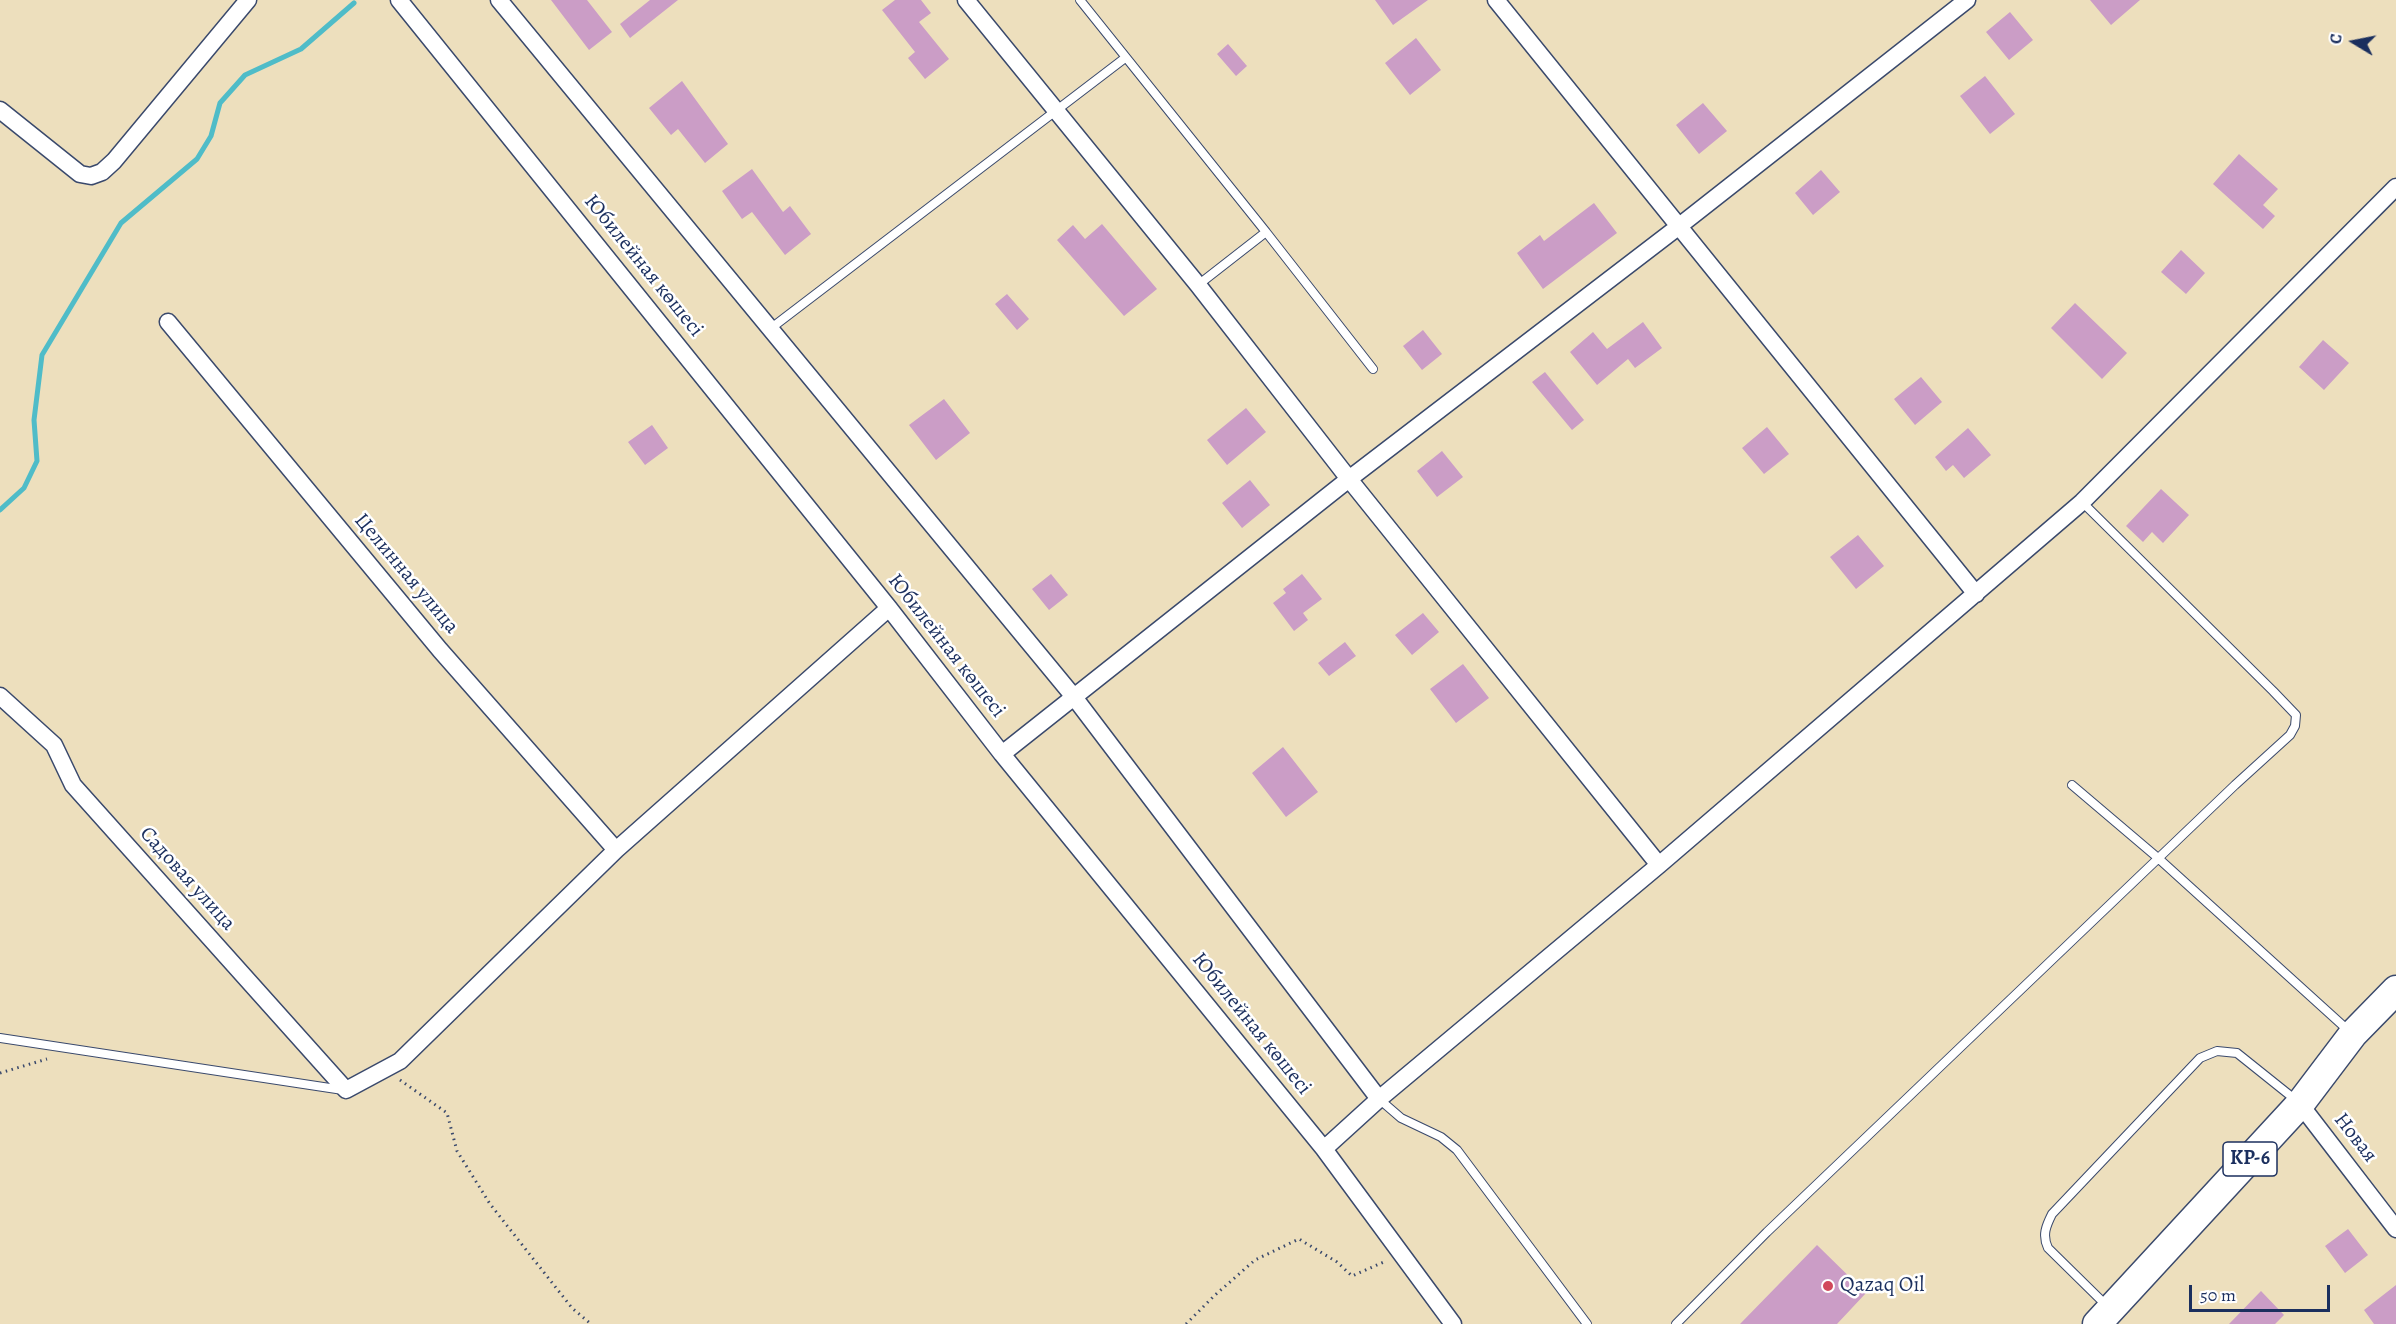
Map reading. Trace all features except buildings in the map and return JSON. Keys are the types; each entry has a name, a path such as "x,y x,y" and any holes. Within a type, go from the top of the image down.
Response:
{"highway":[{"name":"KP-6","path":"2110,1320 2300,1104 2353,1034 2396,990"}],"street":[{"path":"0,110 80,174 91,176 102,172 114,161 248,0"},
{"name":"Юбилейная көшесі","path":"399,0 889,608 1002,754 1324,1149 1453,1324"},
{"path":"499,0 1074,697 1379,1099"},
{"path":"966,0 1198,285 1349,480 1659,865"},
{"path":"1496,0 1976,594"},
{"path":"1002,754 1349,480 1678,227 1967,0"},
{"path":"1324,1149 1379,1099 1659,865 2082,502 2396,187"},
{"name":"Целинная улица","path":"168,322 440,650 616,850"},
{"path":"346,1090 400,1061 616,850 889,608"},
{"name":"Садовая улица","path":"0,696 54,745 73,785 346,1090"},
{"name":"Новая","path":"2300,1104 2396,1228"}],"lane":[{"path":"1080,0 1373,369"},
{"path":"769,330 1125,58"},
{"path":"1198,285 1266,232"},
{"path":"1676,1324 1767,1232 2290,735 2295,726 2296,715 2082,502"},
{"path":"2072,785 2158,858 2353,1034"},
{"path":"0,1038 346,1090"},
{"path":"2110,1320 2048,1248 2044,1239 2045,1228 2052,1214 2200,1058 2217,1051 2237,1053 2300,1104"},
{"path":"1379,1099 1401,1118 1441,1137 1457,1150 1587,1324"}],"path":[{"path":"0,1073 50,1058"},
{"path":"382,1071 425,1096 447,1113 457,1151 490,1204 572,1308 591,1324"},
{"path":"1186,1324 1255,1260 1299,1239 1337,1262 1352,1276 1401,1254"}],"waterway":[{"path":"0,510 24,488 37,461 34,420 42,355 121,223 197,159 211,136 220,103 245,75 301,49 354,3"}],"place":[{"name":"Qazaq Oil","path":"1828,1286"}]}
